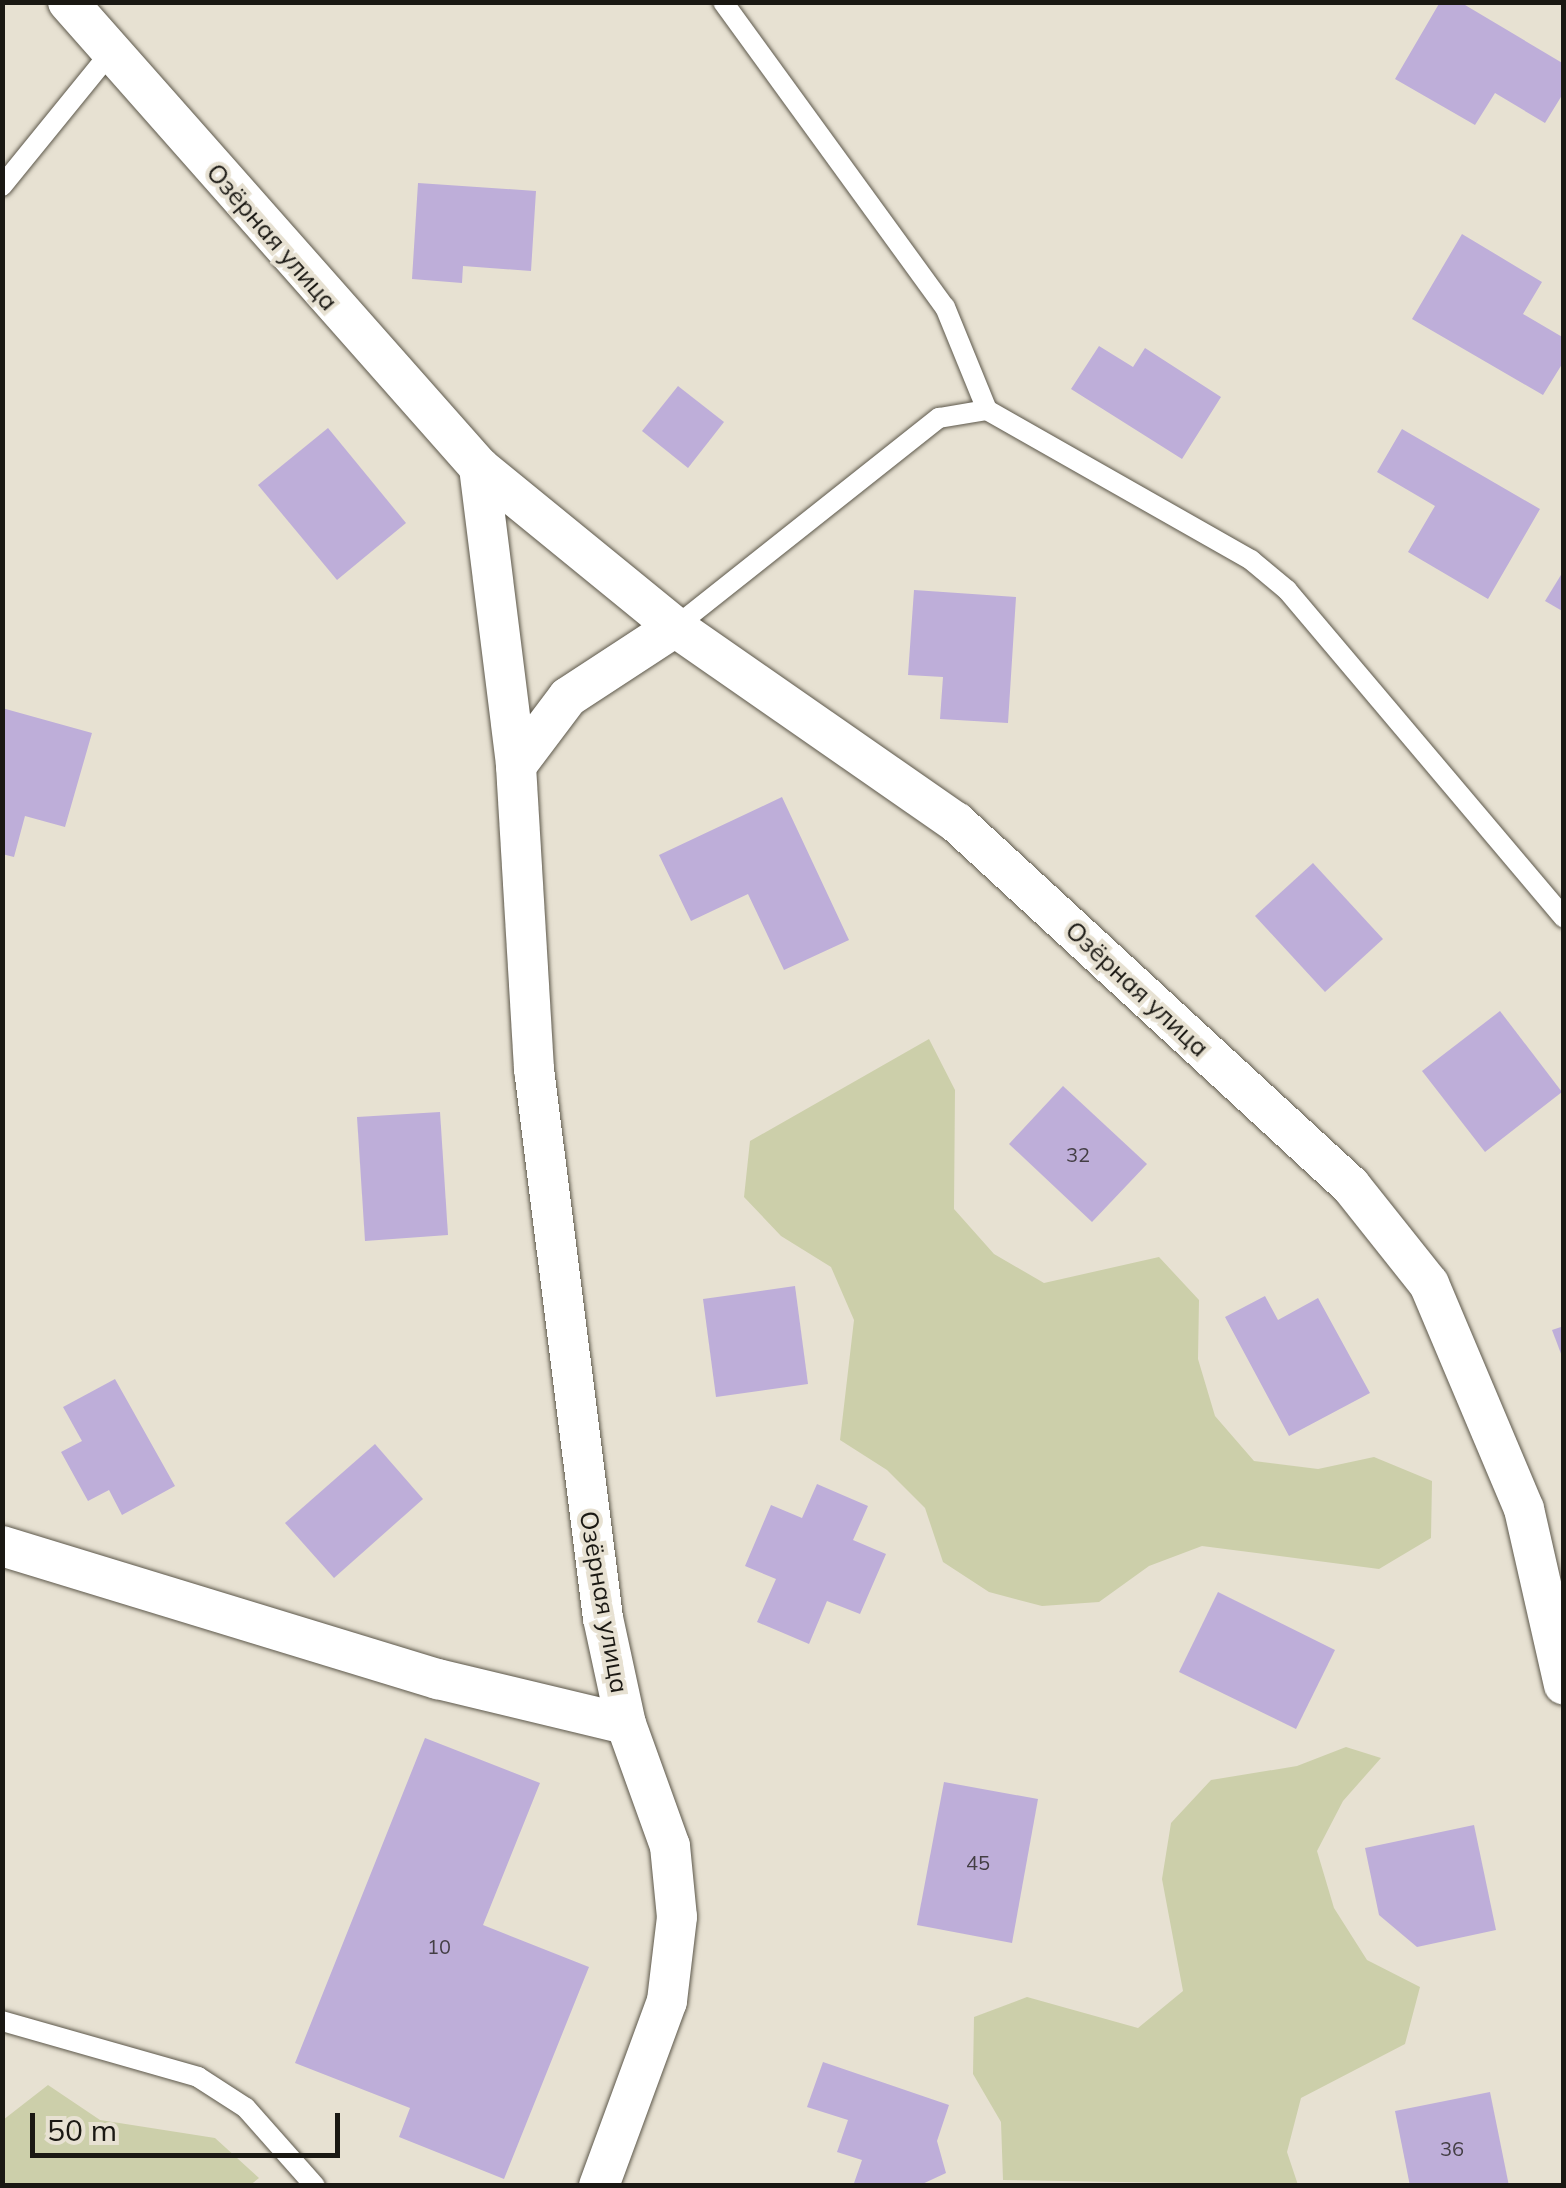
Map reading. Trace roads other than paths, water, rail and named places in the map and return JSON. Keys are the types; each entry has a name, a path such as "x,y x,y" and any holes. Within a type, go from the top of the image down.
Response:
{"street":[{"name":"Озёрная улица","path":"68,2 480,466 674,627 956,822 1351,1186 1428,1284 1488,1422 1524,1508 1564,1685"},
{"name":"Озёрная улица","path":"480,466 516,766 539,1108 603,1618 626,1724 670,1846 678,1917 666,2001 599,2186"},
{"path":"516,766 568,696 674,627"},
{"name":"Озёрная улица","path":"2,1546 438,1679 626,1724"}],"lane":[{"path":"723,2 945,307 987,410 1251,560 1287,590 1564,918"},
{"path":"2,186 111,52"},
{"path":"674,627 940,418 987,410"},
{"path":"2,2021 198,2077 246,2108 316,2186"}]}
